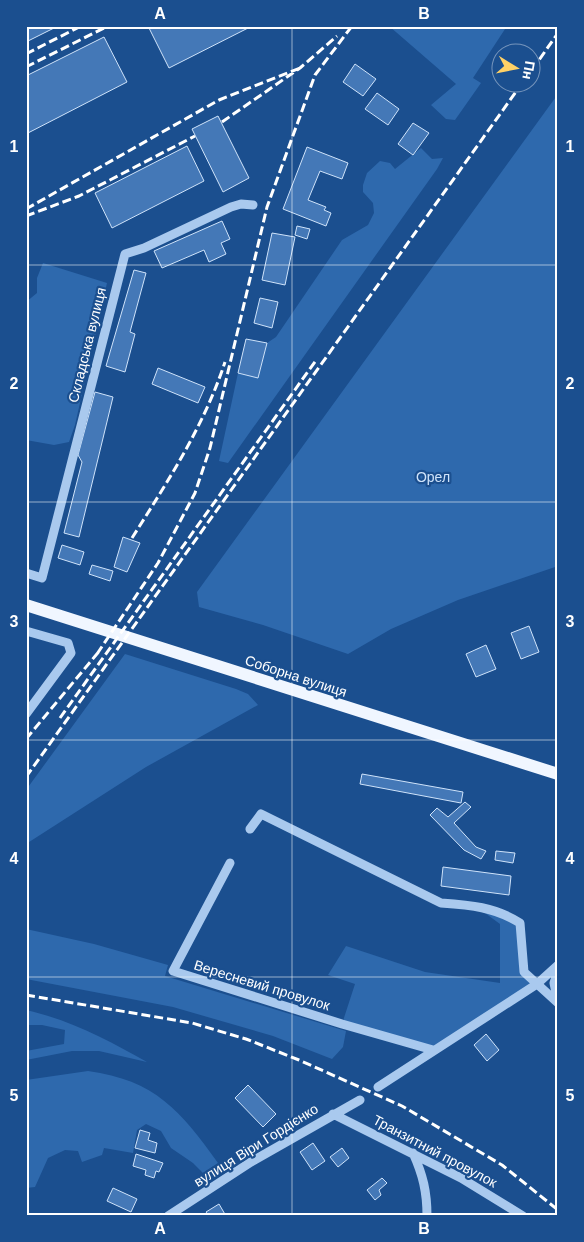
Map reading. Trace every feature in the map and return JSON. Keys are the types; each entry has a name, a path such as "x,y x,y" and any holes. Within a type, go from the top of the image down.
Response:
{"main road":[{"name":"Соборна вулиця","path":"26,605 558,774"}],"street":[{"name":"Складська вулиця","path":"26,572 42,578 125,254 144,248 231,207 241,204 253,205"},
{"path":"26,631 68,643 71,652 26,714"},
{"path":"250,829 261,814 441,903 474,905 503,912 520,922 522,966 526,976 558,1002"},
{"name":"Вересневий провулок","path":"230,863 173,972 433,1050"},
{"path":"378,1087 537,984 558,965"},
{"path":"558,971 554,983 558,1002"},
{"name":"вулиця Віри Гордієнко","path":"168,1216 332,1114 360,1100"},
{"name":"Транзитний провулок","path":"332,1114 461,1178 523,1216"},
{"path":"413,1153 423,1174 427,1194 427,1216"}],"green space":[{"path":"389,26 507,26 497,42 492,42 492,49 473,78 481,83 455,120 446,119 431,105 456,84"},
{"name":"Орел","path":"558,94 558,566 458,600 391,629 348,654 263,625 199,607 197,592"},
{"path":"421,148 432,159 443,158 437,169 228,463 219,461 238,373 258,378 267,343 276,337 342,240 368,225 374,213 373,203 363,192 367,173 380,161 390,163 395,169"},
{"path":"43,263 107,283 75,425 69,442 54,445 26,440 26,302 37,293 37,278"},
{"path":"125,654 236,689 248,694 258,705 146,767 26,844 26,790"},
{"path":"474,905 520,923 522,966 535,982 433,1050 342,1024 355,984 328,975 346,946 425,972 500,983 500,924"},
{"path":"26,929 94,944 168,965 165,976 346,1031 343,1047 332,1059 273,1036 173,1007 26,979"},
{"path":"26,1010 58,1019 118,1046 147,1062 99,1051 72,1051 26,1060 26,1051 64,1044 65,1030 42,1025 26,1025"},
{"path":"88,1071 111,1075 149,1090 178,1113 205,1144 218,1163 203,1173 193,1163 171,1148 161,1131 146,1124 137,1130 133,1153 104,1148 102,1155 82,1162 78,1151 65,1150 48,1158 35,1187 26,1188 26,1080"}],"building":[{"path":"26,26 58,26 26,42"},
{"path":"148,26 252,26 169,68"},
{"path":"104,37 127,82 26,134 26,76"},
{"path":"355,64 376,79 363,96 343,82"},
{"path":"377,93 399,109 388,125 365,109"},
{"path":"218,116 249,178 223,192 192,129"},
{"path":"413,123 429,133 413,155 398,144"},
{"path":"187,146 204,181 112,228 95,193"},
{"path":"307,147 348,163 342,179 320,171 308,200 326,207 324,210 331,213 326,226 283,209"},
{"path":"222,221 230,239 221,243 226,254 209,262 204,250 162,268 154,251"},
{"path":"297,226 310,229 307,239 295,235"},
{"path":"272,233 295,237 285,285 262,280"},
{"path":"134,270 146,273 130,332 135,334 125,372 106,366"},
{"path":"260,298 278,302 272,328 254,323"},
{"path":"246,339 267,343 258,378 238,373"},
{"path":"158,368 205,387 198,403 152,384"},
{"path":"95,392 113,397 79,537 64,533 82,462 78,455"},
{"path":"123,537 140,543 127,572 114,567"},
{"path":"62,545 84,552 80,565 58,558"},
{"path":"92,565 113,571 110,581 89,574"},
{"path":"529,626 539,652 521,659 511,633"},
{"path":"486,645 496,669 476,677 466,654"},
{"path":"362,774 463,792 461,803 360,784"},
{"path":"465,802 471,807 454,823 476,847 486,851 481,859 464,850 430,815 437,808 448,817"},
{"path":"496,851 515,853 513,863 495,860"},
{"path":"443,867 511,876 509,895 441,886"},
{"path":"486,1034 499,1050 487,1061 474,1045"},
{"path":"248,1085 276,1114 263,1127 235,1098"},
{"path":"140,1130 150,1133 148,1140 157,1143 155,1153 135,1148"},
{"path":"313,1143 325,1161 312,1170 300,1152"},
{"path":"342,1148 349,1158 338,1167 330,1157"},
{"path":"136,1154 163,1163 159,1172 156,1171 154,1178 145,1175 146,1170 133,1166"},
{"path":"382,1178 387,1183 379,1190 381,1195 375,1200 367,1190"},
{"path":"113,1188 137,1199 131,1212 107,1201"},
{"path":"219,1204 226,1216 209,1216 206,1212"}],"railway":[{"path":"26,54 81,26"},
{"path":"26,67 108,26"},
{"path":"97,654 158,563 195,493 210,448 267,207 315,75 352,26"},
{"path":"542,56 558,33"},
{"path":"222,122 300,68 337,36"},
{"path":"26,209 219,100 300,68"},
{"path":"26,777 516,92"},
{"path":"26,216 79,196 195,136"},
{"path":"60,718 317,359"},
{"path":"132,538 196,431 225,362"},
{"path":"26,739 101,649"},
{"path":"26,995 192,1023 246,1039 299,1060 402,1106 502,1165 558,1210"}]}
